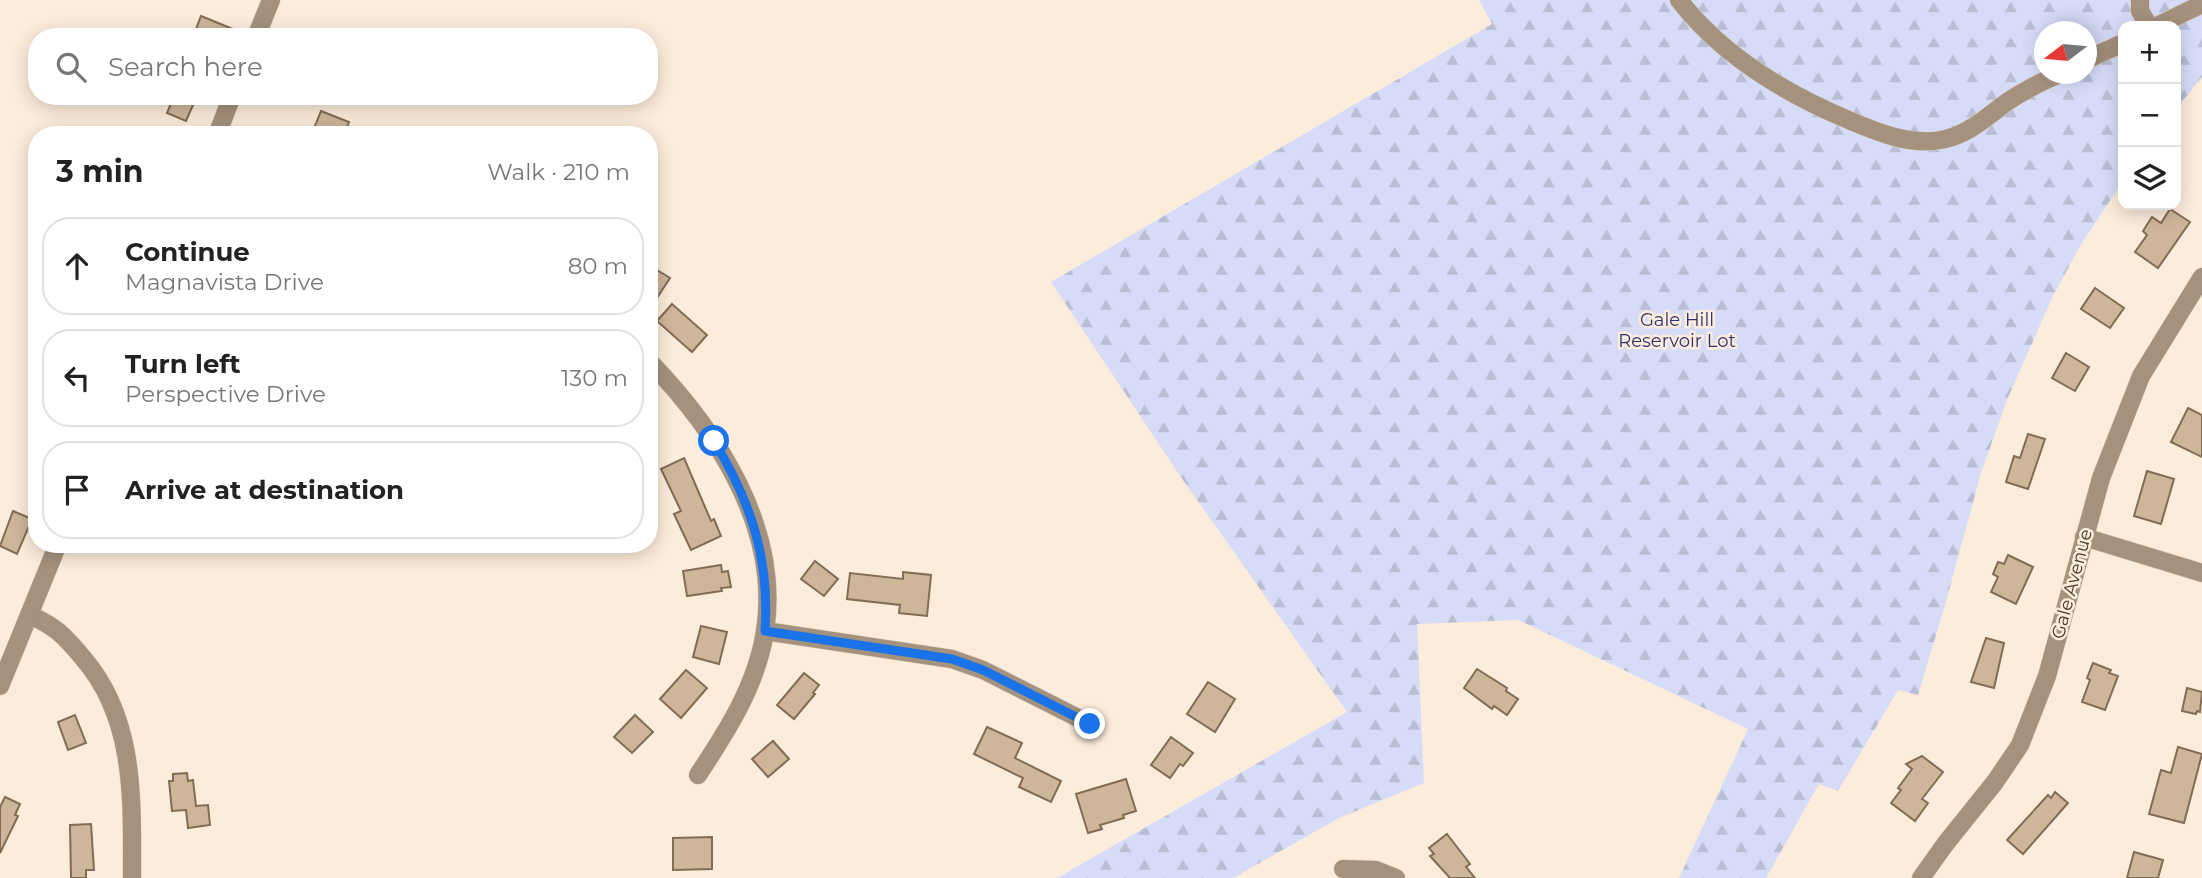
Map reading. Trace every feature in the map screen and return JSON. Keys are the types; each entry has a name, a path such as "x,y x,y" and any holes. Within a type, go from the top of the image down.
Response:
{"street":[{"path":"260,28 271,0"},
{"path":"1679,0 1727,49 1779,87 1810,104 1899,139 1934,141 1957,136 2010,100 2040,84"},
{"path":"2140,0 2140,11 2146,21"},
{"path":"2167,21 2202,4"},
{"path":"2097,55 2118,45"},
{"path":"220,126 229,105"},
{"name":"Gale Avenue","path":"1921,878 2020,746 2047,676 2101,478 2141,376 2202,277"},
{"path":"658,372 700,420 729,466 743,496 764,566 767,599 765,631 749,688 698,775"},
{"path":"2084,537 2202,573"},
{"path":"0,686 54,553"},
{"path":"30,615 53,625 77,650 95,671 117,713 125,741 129,771 132,878"},
{"path":"765,631 952,659 983,670 1090,724"},
{"path":"1343,869 1376,870 1396,878"}],"green space":[{"name":"Gale Hill Reservoir Lot","path":"1479,0 2202,0 2202,77 2181,103 2181,21 2118,21 2118,189 2080,246 2052,298 2007,400 1981,473 1918,695 1898,690 1838,791 1819,784 1766,878 1679,878 1748,729 1518,620 1417,624 1424,783 1339,818 1233,878 1057,878 1347,712 1178,473 1051,282 1492,24"}],"building":[{"path":"201,16 230,28 196,28"},
{"path":"170,105 193,105 186,121 167,113"},
{"path":"321,111 349,122 347,126 315,126"},
{"path":"2169,210 2190,222 2158,268 2135,252 2147,235 2143,231 2152,217 2161,223"},
{"path":"658,271 670,278 658,296"},
{"path":"2095,288 2124,308 2110,328 2081,309"},
{"path":"672,304 707,335 692,352 658,320"},
{"path":"2066,353 2089,367 2075,391 2052,378"},
{"path":"2188,408 2202,415 2202,457 2171,442"},
{"path":"2028,434 2045,439 2028,489 2006,482 2014,456 2020,458"},
{"path":"684,458 711,521 714,519 721,536 691,550 674,514 681,511 661,469"},
{"path":"2147,471 2174,479 2161,524 2134,516"},
{"path":"13,511 28,517 28,528 17,554 0,546"},
{"path":"2008,555 2033,567 2016,604 1991,592 1998,577 1993,574 1998,562 2004,564"},
{"path":"815,561 838,579 824,596 801,579"},
{"path":"721,565 722,572 728,571 731,587 721,588 722,591 687,596 683,571"},
{"path":"903,572 931,575 927,616 899,613 900,605 847,599 850,573 903,579"},
{"path":"701,626 727,632 719,664 693,657"},
{"path":"1986,638 2004,643 1994,688 1971,682"},
{"path":"2093,663 2118,676 2105,710 2082,702"},
{"path":"1477,669 1507,688 1506,691 1518,699 1507,715 1494,706 1492,709 1464,688"},
{"path":"686,670 707,688 681,718 660,699"},
{"path":"804,673 819,685 813,693 815,694 794,719 777,705"},
{"path":"1208,682 1235,699 1215,732 1187,714"},
{"path":"2187,688 2202,692 2200,712 2197,711 2196,714 2182,711"},
{"path":"75,715 86,743 68,750 58,722"},
{"path":"635,715 653,732 632,753 614,737"},
{"path":"987,727 1022,743 1015,758 1061,781 1051,802 1019,787 1023,778 974,754"},
{"path":"1171,737 1193,753 1183,766 1180,764 1170,778 1151,765"},
{"path":"773,741 789,759 768,777 752,759"},
{"path":"2178,747 2202,754 2184,823 2149,814 2161,770 2171,773"},
{"path":"1922,756 1943,772 1922,799 1928,803 1915,821 1891,803 1912,769 1906,764"},
{"path":"187,773 188,781 193,780 196,806 208,805 210,825 188,828 186,810 172,811 169,781 173,781 173,774"},
{"path":"1126,779 1136,811 1123,815 1124,818 1100,825 1102,829 1088,833 1076,794"},
{"path":"2055,792 2068,803 2023,854 2007,840 2048,795 2051,798"},
{"path":"5,797 20,804 15,815 18,816 0,853 0,807"},
{"path":"91,824 94,870 86,870 86,878 71,878 70,825"},
{"path":"1447,834 1470,864 1466,867 1475,878 1450,878 1430,856 1434,854 1429,848"},
{"path":"712,837 712,869 673,870 673,838"},
{"path":"2134,852 2163,860 2158,878 2127,878"}],"route":[{"path":"714,441 743,496 758,541 767,599 765,631 933,654 952,659 983,670 1090,724"}]}
